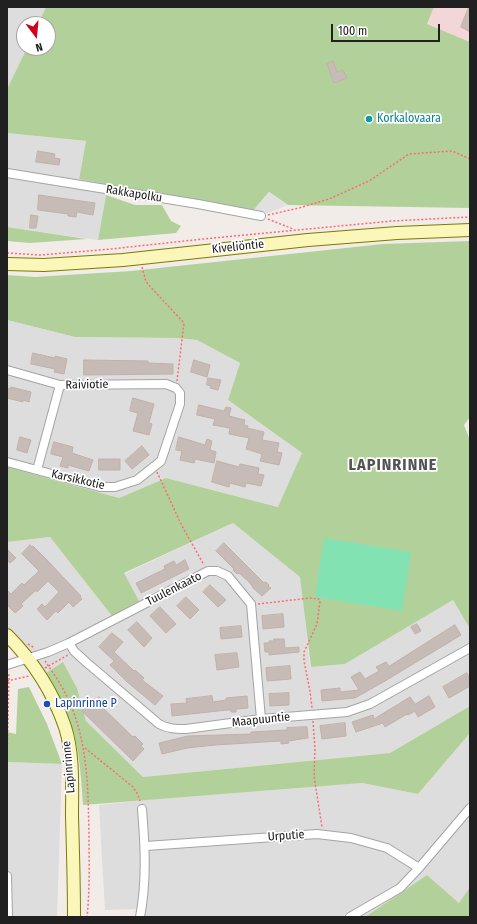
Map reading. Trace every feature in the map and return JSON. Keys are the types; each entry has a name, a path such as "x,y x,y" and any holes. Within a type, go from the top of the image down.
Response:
{"street":[{"name":"Rakkapolku","path":"7,173 198,204 261,216"},
{"name":"Kiveliöntie","path":"7,264 44,265 139,252 397,233 470,230"},
{"path":"7,370 60,385"},
{"name":"Raiviotie","path":"37,470 60,385 166,384 176,388"},
{"name":"Karsikkotie","path":"7,462 100,487 115,487 137,480 161,461 180,404 180,393 176,388"},
{"name":"Tuulenkaato","path":"7,665 48,652 69,643 208,571 217,571 228,576 251,604"},
{"path":"251,604 261,719"},
{"name":"Lapinrinne","path":"7,635 28,658 38,672 65,727 72,774 74,917"},
{"name":"Maapuuntie","path":"69,643 74,651 86,662 159,724 167,728 186,729 261,719 347,712 370,704 470,648"},
{"path":"350,917 400,888 470,808"},
{"path":"140,917 143,902 146,846 142,809"},
{"name":"Urputie","path":"146,846 317,834 351,838 387,848 419,868"},
{"path":"7,876 8,917"}],"path":[{"path":"261,216 299,208 330,199 369,181 409,154 452,151 470,159"},
{"path":"261,216 294,230"},
{"path":"7,253 41,254 111,249 139,252 294,230 392,221 470,217"},
{"path":"139,252 142,273 146,282 184,323 176,388"},
{"path":"155,467 181,524 208,571"},
{"path":"251,604 270,604 310,598 318,599 320,601 317,624 304,652 304,661 310,691 315,749 314,776 323,835"},
{"path":"7,671 9,676 7,760"},
{"path":"84,747 132,787 138,795 142,809"}],"shaded area":[{"path":"7,7 46,7 42,16 16,16 16,56 23,56 7,89"},
{"path":"434,7 470,7 470,42 427,24"},
{"path":"7,133 86,141 79,179 108,184 98,240 7,227"},
{"path":"269,192 288,205 266,214 252,212"},
{"path":"7,320 75,337 177,338 197,340 240,363 228,400 302,453 279,507 166,478 119,498 7,467"},
{"path":"233,523 301,577 310,667 345,664 453,600 470,629 470,706 390,753 143,777 86,721 77,688 63,662 43,675 7,631 7,542 50,537 112,616 124,574"},
{"path":"470,733 470,887 459,903 427,875 365,917 142,917 143,909 105,910 99,805 142,800 362,783 418,794"},
{"path":"7,762 62,764 57,917 7,917"}],"green space":[{"path":"46,7 434,7 427,24 470,42 470,208 288,205 269,192 252,212 79,179 86,141 7,133 7,89 23,56 56,56 56,16 42,16"},
{"path":"106,195 135,205 162,205 171,221 181,226 176,233 98,240"},
{"path":"7,227 87,239 30,243 7,241"},
{"path":"470,241 470,417 464,425 470,440 470,629 453,600 345,664 311,667 300,577 233,523 124,573 139,601 112,616 50,537 7,542 7,467 119,498 166,478 278,507 302,453 228,400 240,363 197,340 177,338 75,337 7,320 7,275 35,277 131,271 383,244"},
{"path":"324,538 411,552 402,611 315,597"},
{"path":"63,662 77,688 86,721 143,777 390,753 470,706 470,733 418,794 362,783 83,805 78,756 70,720 63,705 43,675"},
{"path":"29,687 47,724 62,764 7,762 7,732 16,734 18,689"},
{"path":"427,875 459,903 470,887 470,917 365,917"}],"building":[{"path":"470,7 470,32 461,27"},
{"path":"333,61 337,72 343,70 347,78 334,83 327,64"},
{"path":"38,151 55,154 54,158 60,159 59,165 36,162"},
{"path":"39,195 95,203 93,215 77,212 76,217 68,216 68,214 38,210"},
{"path":"31,215 38,216 36,228 30,228"},
{"path":"33,353 67,359 64,374 54,372 55,369 31,364"},
{"path":"84,360 148,361 148,363 173,364 173,374 84,375"},
{"path":"194,360 210,365 207,377 191,372"},
{"path":"208,378 221,380 218,390 210,388 211,386 207,385"},
{"path":"11,387 31,392 29,402 7,398 7,388 11,389"},
{"path":"133,398 154,404 149,423 152,424 149,435 133,431 138,413 130,411"},
{"path":"199,405 224,411 226,407 231,408 229,416 245,420 244,425 248,426 247,428 264,432 262,440 279,443 277,452 282,453 279,465 260,461 262,454 246,449 249,438 229,434 230,428 213,425 215,419 197,415"},
{"path":"20,437 31,440 27,453 17,450"},
{"path":"179,437 205,445 207,439 212,441 210,450 216,452 214,463 195,459 194,463 180,460 182,451 176,450"},
{"path":"54,442 73,447 72,453 93,460 89,471 68,465 68,468 60,466 63,457 51,454"},
{"path":"142,446 149,455 132,469 125,461"},
{"path":"99,459 120,459 120,470 99,470"},
{"path":"217,461 239,467 240,464 259,468 258,474 264,475 261,486 246,483 245,487 230,483 229,487 212,482"},
{"path":"224,543 264,583 266,582 269,585 268,586 271,588 262,596 239,573 237,574 216,551"},
{"path":"30,545 31,547 33,546 46,559 81,596 80,597 82,599 73,607 69,602 58,613 56,611 47,620 37,609 42,604 45,607 59,592 48,581 37,592 36,590 21,604 23,606 15,613 7,605 7,590 11,594 22,583 24,585 39,571 22,554"},
{"path":"7,549 16,558 10,563 7,560"},
{"path":"185,560 189,569 141,593 136,583 165,569 164,566 174,561 176,565"},
{"path":"210,585 226,600 218,607 203,592"},
{"path":"186,597 199,610 190,619 177,606"},
{"path":"160,607 176,624 166,633 150,616"},
{"path":"283,614 284,627 263,629 262,616"},
{"path":"137,622 152,638 144,647 128,630"},
{"path":"417,624 421,631 415,634 411,627"},
{"path":"455,625 461,635 385,681 355,698 322,701 321,690 340,688 340,692 359,690 351,677 360,672 365,679 379,671 376,667 386,662 389,666"},
{"path":"241,626 242,637 221,639 220,628"},
{"path":"112,633 123,642 114,652 134,671 135,670 144,678 142,680 163,696 155,705 126,681 110,665 114,661 99,647"},
{"path":"274,639 284,639 285,648 299,647 299,652 269,655 269,652 265,652 264,643 274,641"},
{"path":"237,653 239,667 217,670 215,655"},
{"path":"290,666 291,679 267,681 266,668"},
{"path":"467,673 470,679 470,686 449,698 443,687"},
{"path":"289,693 289,705 270,706 269,694"},
{"path":"212,696 213,702 226,700 226,698 247,696 248,708 236,709 236,712 227,710 172,716 171,704 187,703 186,699"},
{"path":"429,696 435,707 418,717 415,711 385,727 383,723 356,732 352,722 373,715 374,719 410,697 415,704"},
{"path":"99,697 105,704 102,707 133,737 135,736 143,744 141,746 144,749 133,761 82,711 94,698 96,700"},
{"path":"345,723 346,736 322,739 320,726"},
{"path":"307,727 308,738 288,741 289,743 281,744 281,741 215,745 187,748 162,754 159,743 188,736 251,734 251,732 287,730 287,728"}],"place":[{"name":"Korkalovaara","path":"369,119"},
{"name":"Lapinrinne P","path":"47,704"}],"district":[{"name":"LAPINRINNE","path":"393,466"}]}
